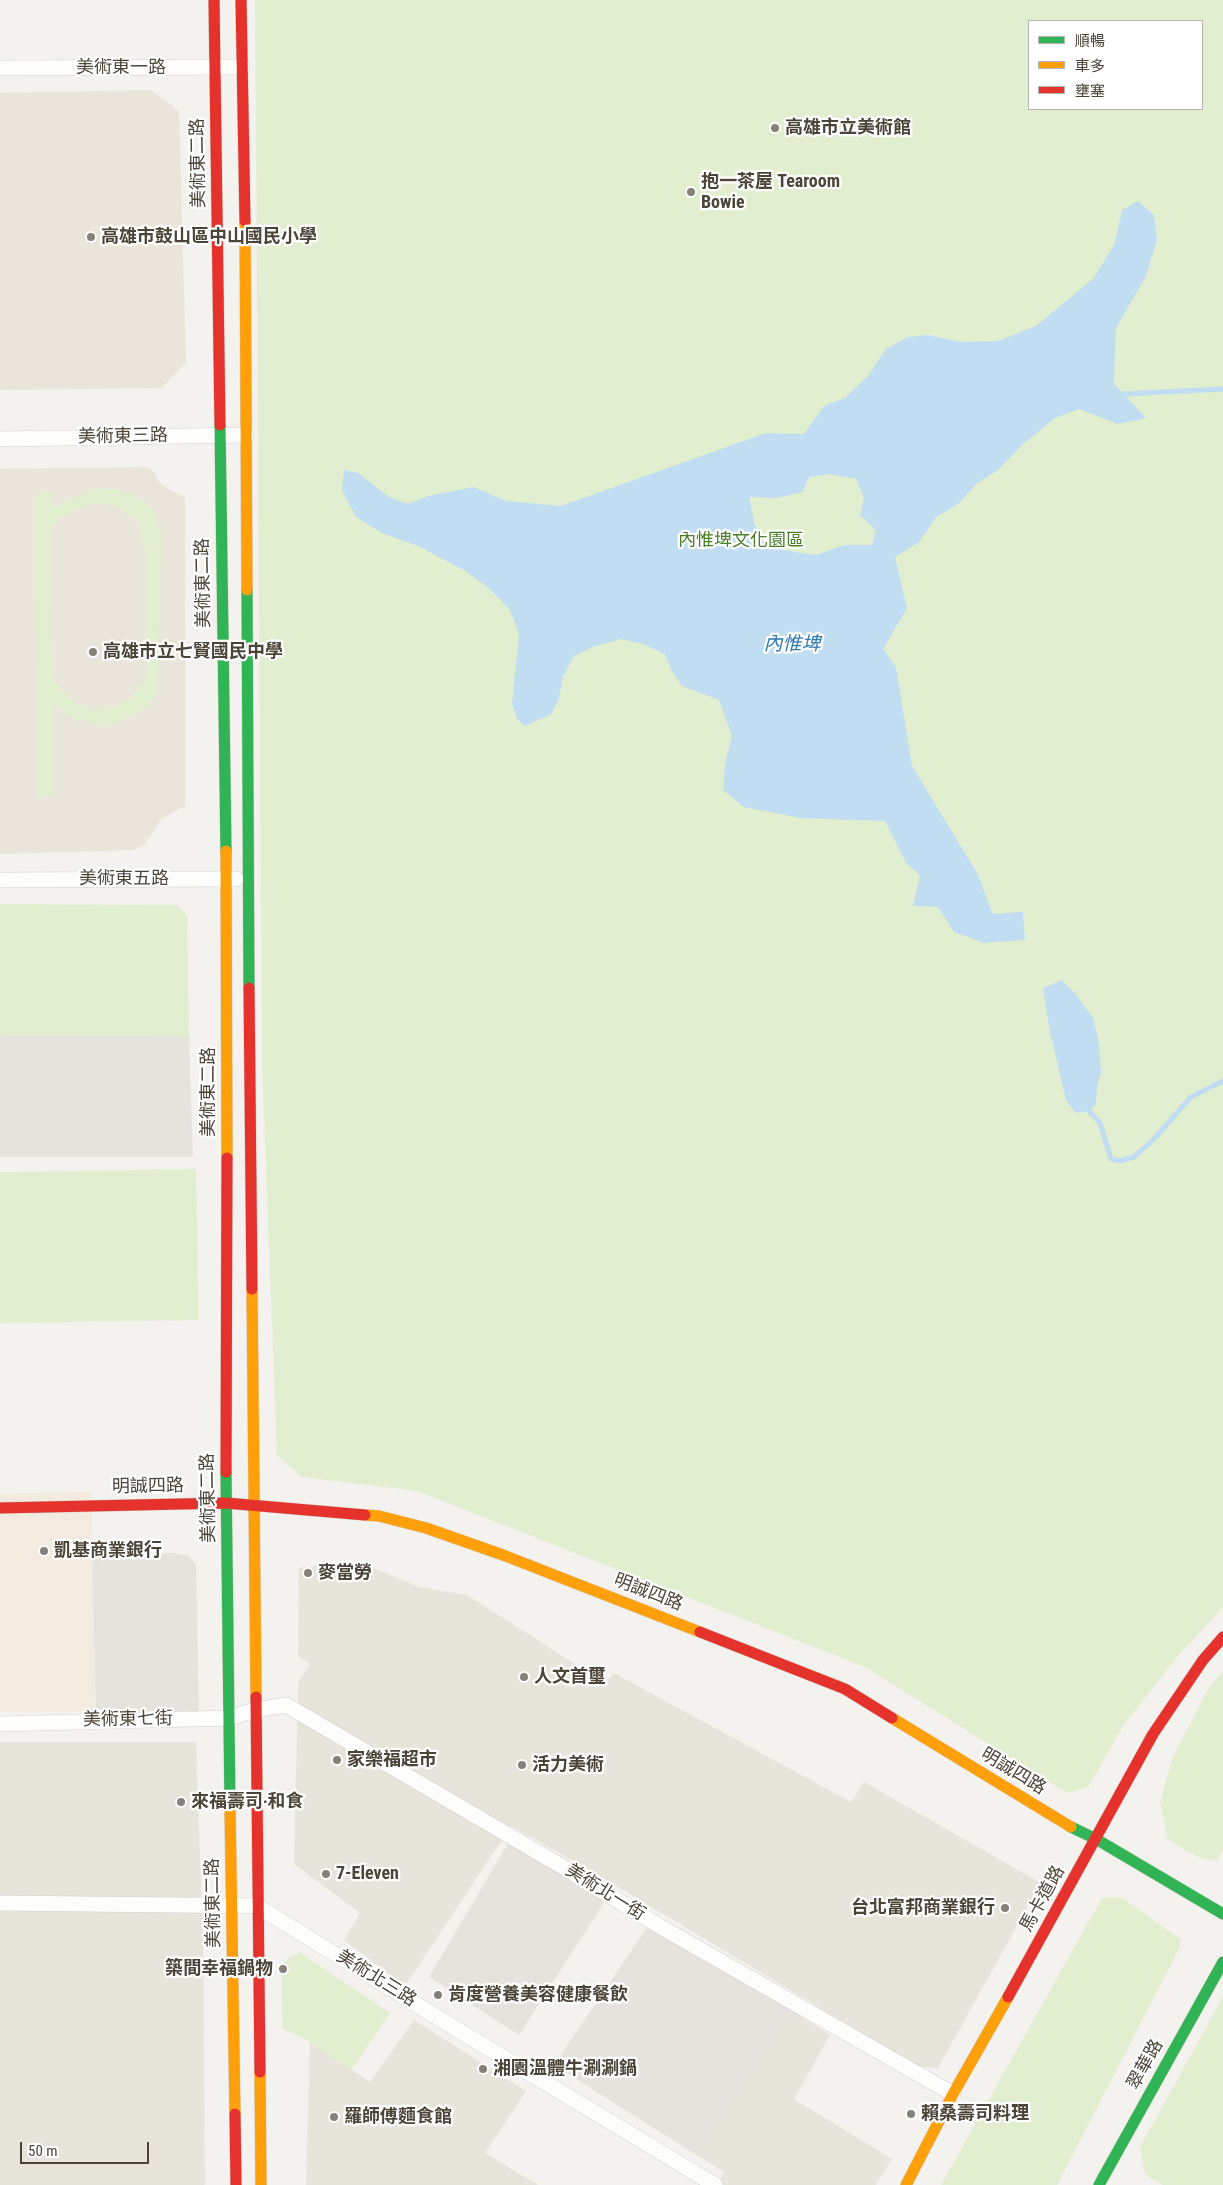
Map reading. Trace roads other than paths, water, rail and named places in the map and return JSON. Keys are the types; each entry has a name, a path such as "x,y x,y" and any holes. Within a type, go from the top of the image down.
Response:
{"street":[{"name":"美術東二路","path":"214,0 225,880 226,1503 236,2185"},
{"path":"241,0 255,1504 255,1710 261,2185"},
{"name":"美術東一路","path":"0,68 242,67"},
{"name":"美術東三路","path":"0,439 246,435"},
{"name":"美術東五路","path":"0,880 248,879"},
{"name":"明誠四路","path":"0,1508 255,1504 379,1516 426,1528 503,1555 845,1690 1065,1824 1096,1839 1223,1914"},
{"name":"馬卡道路","path":"906,2185 953,2094 1153,1734 1203,1660 1223,1637"},
{"name":"美術北一街","path":"255,1710 286,1704 661,1927 953,2094"},
{"name":"美術東七街","path":"0,1724 229,1718 255,1710"},
{"name":"美術北三路","path":"0,1903 257,1906 714,2185"},
{"name":"翠華路","path":"1099,2185 1223,1962"}],"water":[{"name":"內惟埤","path":"1138,201 1154,215 1157,239 1146,276 1116,328 1114,384 1146,418 1118,424 1079,409 1055,418 1023,444 998,470 976,484 958,504 936,517 919,542 895,557 907,608 883,649 896,667 912,766 977,873 993,914 1023,912 1025,940 984,943 954,932 938,907 913,906 920,875 906,863 885,821 800,818 744,807 723,790 725,764 732,736 719,700 682,686 672,671 665,654 643,644 621,639 595,646 574,656 563,676 559,699 551,714 525,726 517,719 512,704 519,634 510,610 491,590 464,570 418,546 382,533 356,517 342,490 344,470 358,473 389,497 408,504 428,496 474,487 506,501 561,506 766,433 804,434 824,406 845,398 868,376 886,349 908,337 928,335 960,342 998,341 1036,326 1094,278 1115,243 1122,210","holes":["829,474 856,479 864,497 860,515 876,530 872,545 844,545 816,555 782,550 760,539 749,497 777,498 802,492 809,477"]},
{"path":"1062,980 1074,992 1093,1018 1099,1043 1101,1073 1097,1086 1096,1104 1089,1111 1076,1113 1066,1100 1049,1027 1043,988"}],"waterway":[{"path":"1123,394 1223,389"},
{"path":"1089,1111 1100,1123 1111,1159 1120,1161 1134,1157 1153,1140 1191,1097 1223,1081"}],"place":[{"name":"高雄市立美術館","path":"775,128"},
{"name":"抱一茶屋 Tearoom Bowie","path":"691,192"},
{"name":"高雄市鼓山區中山國民小學","path":"91,237"},
{"name":"高雄市立七賢國民中學","path":"93,652"},
{"name":"凱基商業銀行","path":"44,1551"},
{"name":"麥當勞","path":"308,1573"},
{"name":"人文首璽","path":"524,1677"},
{"name":"家樂福超市","path":"337,1760"},
{"name":"活力美術","path":"522,1765"},
{"name":"來福壽司‧和食","path":"181,1802"},
{"name":"7-Eleven","path":"326,1874"},
{"name":"台北富邦商業銀行","path":"1005,1908"},
{"name":"築間幸福鍋物","path":"283,1969"},
{"name":"肯度營養美容健康餐飲","path":"438,1995"},
{"name":"湘園溫體牛涮涮鍋","path":"483,2069"},
{"name":"賴桑壽司料理","path":"911,2114"},
{"name":"羅師傅麵食館","path":"334,2117"}],"park label":[{"name":"內惟埤文化園區","path":"741,541"}]}
